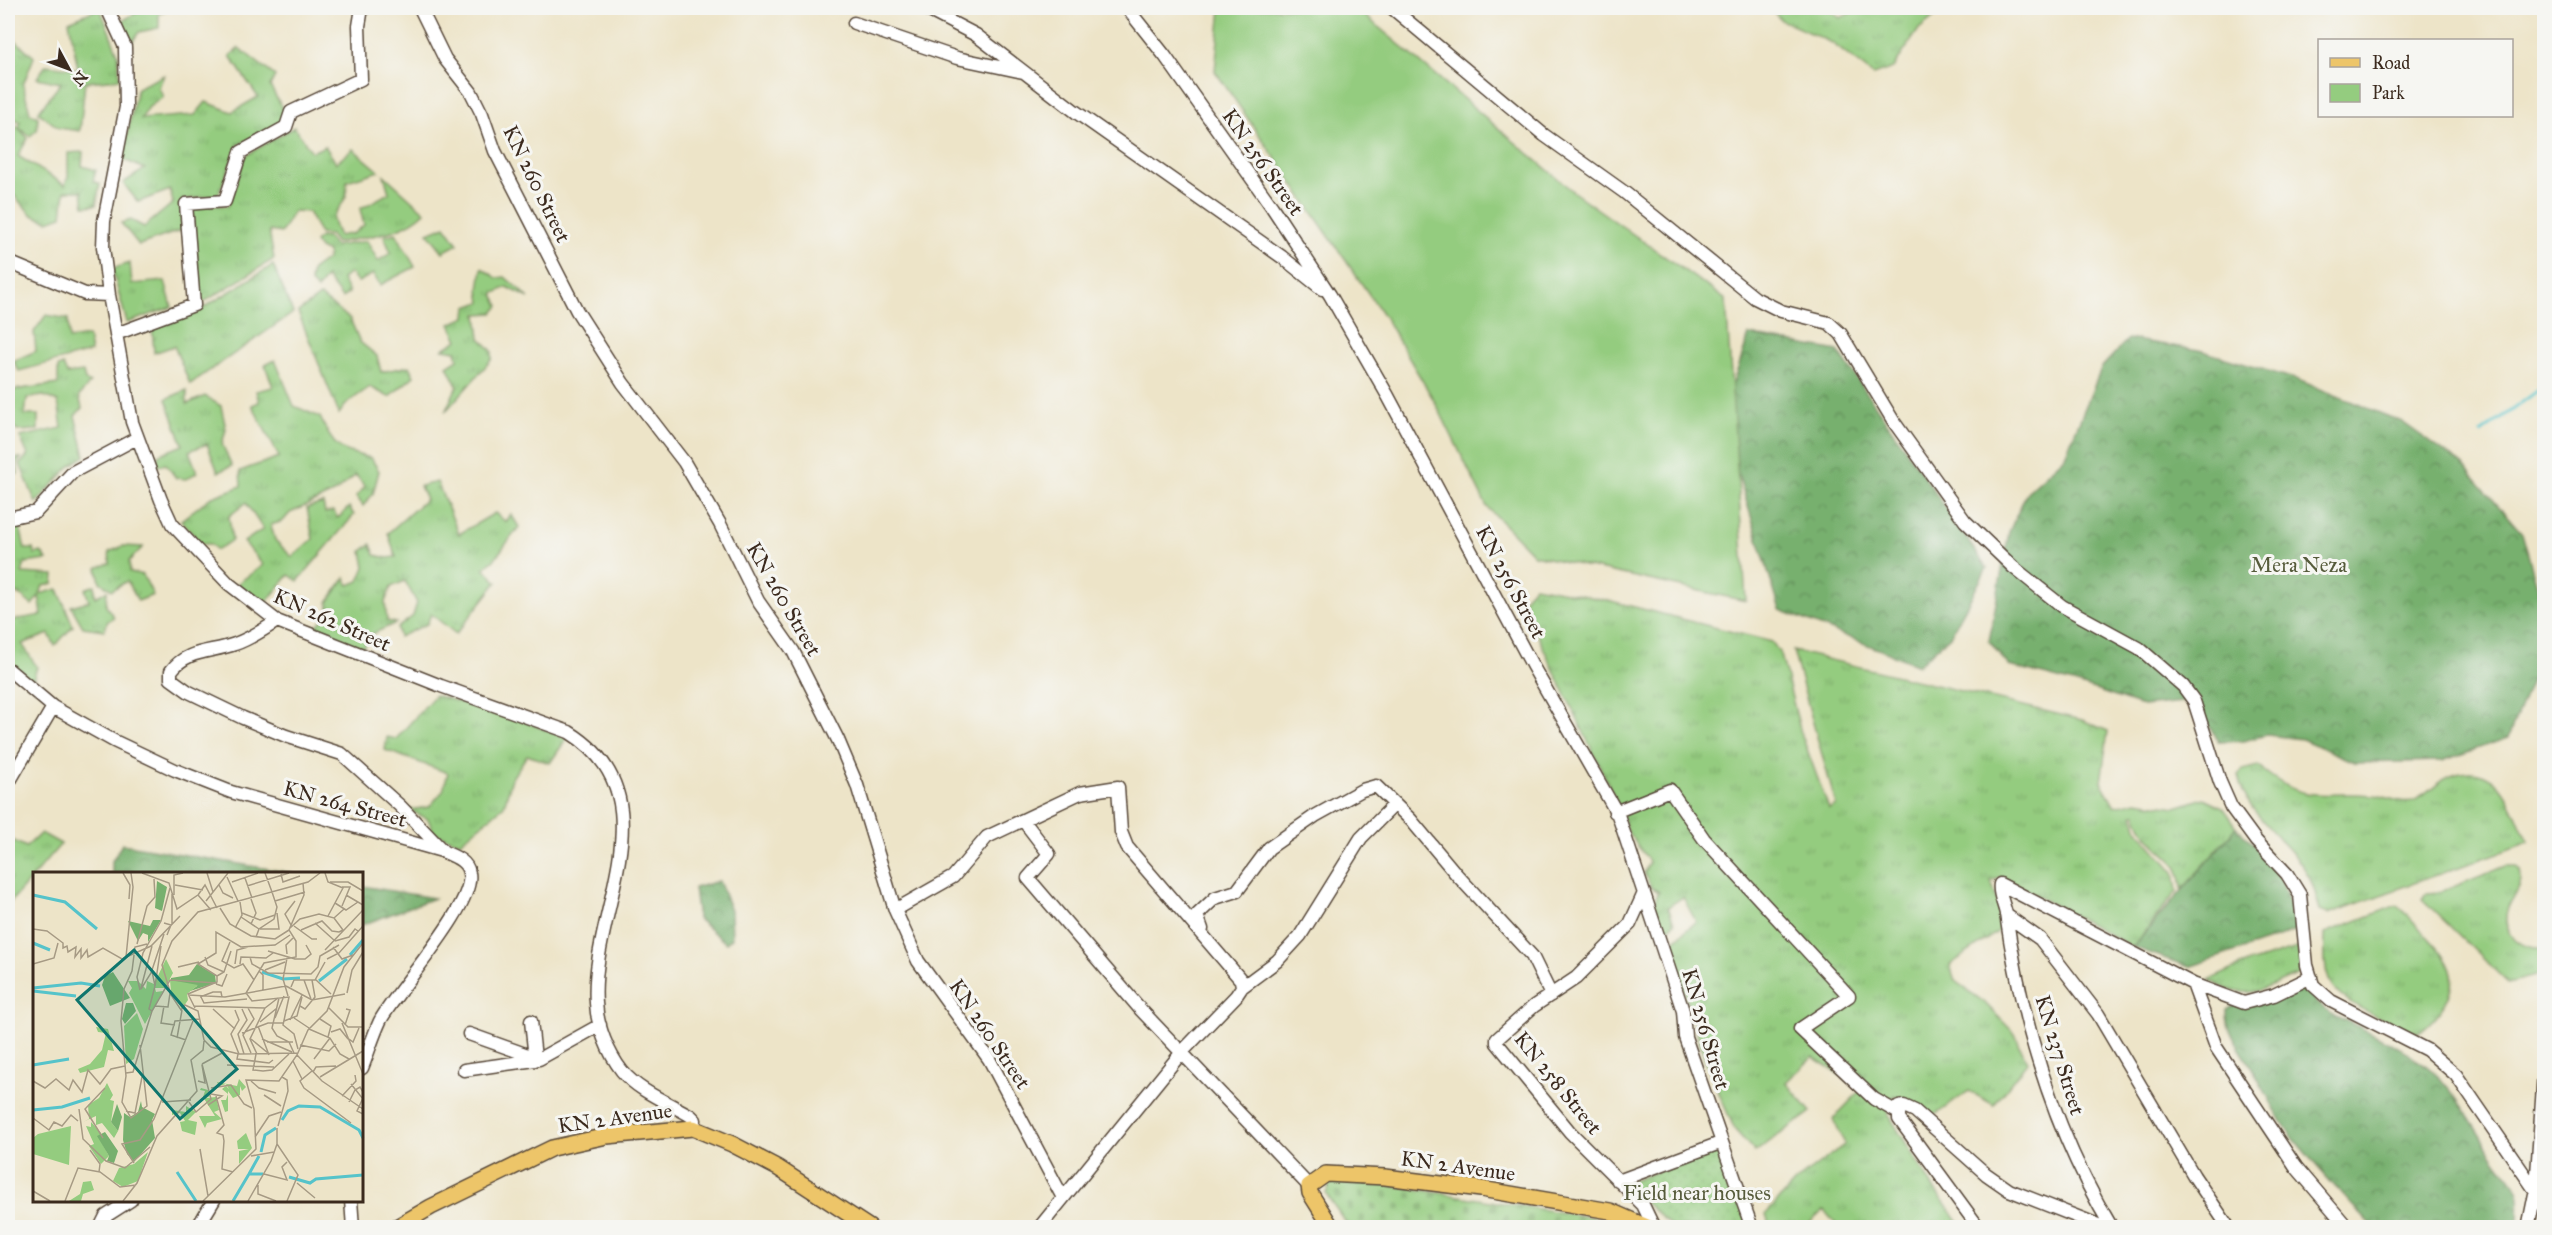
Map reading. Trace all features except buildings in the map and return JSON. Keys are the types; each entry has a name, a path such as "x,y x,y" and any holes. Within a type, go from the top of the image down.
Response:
{"main road":[{"name":"KN 2 Avenue","path":"395,1227 552,1148 608,1136 693,1128 732,1144 778,1168 870,1227"},
{"name":"KN 2 Avenue","path":"1309,1186 1326,1174 1395,1179 1491,1191 1610,1211 1649,1227"},
{"path":"1309,1186 1310,1193 1332,1227"}],"street":[{"name":"KN 262 Street","path":"107,8 124,47 126,107 104,221 103,247 109,295 132,422 172,524 228,584 277,621 441,686 569,732 584,741 600,758 618,800 624,834 597,977 596,1002 600,1025 623,1072 636,1084 691,1116 695,1120 693,1128"},
{"path":"116,334 194,305 186,204 225,201 241,152 286,127 291,112 361,79 359,26 362,8"},
{"name":"KN 260 Street","path":"420,8 445,59 471,92 482,114 495,151 577,311 623,383 684,462 720,524 758,601 793,651 857,785 895,910 918,961 989,1059 1062,1196"},
{"name":"KN 256 Street","path":"1127,8 1165,56 1272,207 1330,296 1615,812 1683,1011 1685,1037 1720,1143 1752,1227"},
{"path":"1392,8 1544,135 1624,192 1755,298 1781,311 1829,323 1841,334 1894,422 1965,521 2013,567 2062,606 2139,648 2183,686 2194,701 2220,782 2231,807 2256,841 2287,874 2300,895 2307,965 2313,985 2331,1001 2427,1050 2456,1075 2544,1203"},
{"path":"928,9 976,35 1076,112 1282,257 1330,296"},
{"path":"854,23 957,58 1025,72"},
{"path":"8,262 85,294 109,295"},
{"path":"8,518 36,512 72,472 137,438"},
{"path":"277,621 256,635 234,645 186,656 171,671 171,679 189,693 243,718 286,736 342,754 400,806 442,851"},
{"name":"KN 264 Street","path":"8,669 53,707 114,741 231,792 442,851 459,858 467,867 470,875 468,889 448,928 401,989 380,1022 363,1065"},
{"path":"8,784 53,707"},
{"path":"1204,935 1197,915 1215,898 1237,891 1269,848 1315,816 1376,786 1395,804 1532,956 1551,995"},
{"path":"895,910 953,877 987,837 1080,793 1118,788 1121,832 1127,847 1237,974 1242,987"},
{"path":"1615,812 1670,790 1704,838 1849,996 1800,1029 1874,1099 1897,1112"},
{"path":"1039,1227 1062,1196 1182,1052 1242,987 1277,961 1300,936 1361,838 1395,804"},
{"path":"1023,820 1049,854 1028,878 1141,1010 1309,1186"},
{"name":"KN 237 Street","path":"2112,1227 2092,1195 2045,1086 2009,947 2006,915 1999,885 2003,884 2193,984"},
{"name":"KN 258 Street","path":"1644,893 1630,924 1576,978 1534,1006 1497,1039 1497,1043 1550,1109 1643,1205 1654,1227"},
{"path":"2006,915 2040,939 2098,1014 2194,1176 2229,1227"},
{"path":"2193,984 2244,1003 2274,995 2311,977"},
{"path":"2193,984 2217,1047 2296,1167 2348,1227"},
{"path":"531,1021 537,1058"},
{"path":"464,1070 537,1058 600,1025"},
{"path":"469,1034 537,1058"},
{"path":"2528,1227 2536,1189 2544,1071"},
{"path":"1978,1227 1899,1119 1897,1112 1899,1107 1904,1106 1915,1111 1986,1174 2009,1190 2106,1227"},
{"path":"1618,1181 1720,1143"},
{"path":"100,1227 106,1216 128,1202"},
{"path":"198,1227 213,1202"},
{"path":"351,1202 353,1227"}],"green space":[{"path":"100,8 118,54 120,79 85,82 80,131 59,128 38,112 61,83 37,78 46,65 78,69 69,21"},
{"path":"139,8 169,8 159,14 159,28 139,32 130,45 120,22 140,11"},
{"path":"1221,8 1356,8 1575,193 1726,300 1746,601 1534,555 1487,507 1435,402 1384,316 1215,71"},
{"path":"1770,8 1827,8 1840,18 1861,8 1945,8 1919,29 1893,68 1873,75 1832,43 1781,20"},
{"path":"13,38 34,57 23,85 30,113 38,117 37,130 30,136 19,128 20,121 9,118 28,138 18,156 65,185 68,177 68,153 83,152 82,166 96,170 93,181 100,184 96,205 84,206 82,191 65,191 62,216 48,221 32,215 8,189 8,39"},
{"path":"239,48 275,76 270,86 284,111 283,123 238,145 218,195 182,200 182,230 139,245 121,223 131,220 144,227 173,203 170,190 138,202 123,183 145,169 122,159 137,88 164,75 159,87 163,97 149,107 141,119 195,115 206,102 232,112 258,97 230,56"},
{"path":"294,127 312,152 325,146 336,163 353,149 379,171 347,181 346,196 333,217 339,236 354,233 364,225 360,209 389,193 384,175 425,212 406,226 395,230 336,243 330,235 320,234 308,212 294,211 281,233 269,231 274,259 199,305 192,204 228,206 245,156"},
{"path":"445,226 458,244 443,252 428,233"},
{"path":"396,233 415,267 380,285 373,274 358,282 350,273 342,279 349,293 342,298 326,277 317,290 310,281 312,270 327,259 328,252 319,248 315,242 320,237 328,238 335,246 367,241 378,261 391,253 384,236"},
{"path":"130,263 132,284 165,281 172,307 127,323 112,269"},
{"path":"273,265 293,313 190,384 174,346 154,353 152,325 195,313"},
{"path":"482,268 497,278 505,277 529,298 507,287 493,294 499,306 493,313 477,314 480,338 492,351 492,359 445,412 457,386 447,366 458,359 456,351 443,349 458,340 450,324 466,317 467,307 481,302 479,290"},
{"path":"320,296 350,319 360,342 377,356 381,372 409,366 414,376 389,397 370,387 347,403 339,414 298,312"},
{"path":"46,315 68,319 69,339 88,336 91,352 19,371 13,361 36,351 34,332"},
{"path":"1749,335 1838,351 1987,568 1950,636 1918,665 1780,610 1721,419"},
{"name":"Mera Neza","path":"2128,339 2199,350 2298,380 2402,422 2464,466 2522,533 2543,607 2543,651 2508,738 2442,761 2356,763 2302,739 2267,735 2243,741 2219,742 2194,701 2142,706 2077,684 2009,666 1989,641 2009,532 2027,492 2064,458 2102,367"},
{"path":"275,360 294,406 320,417 334,442 344,450 371,458 379,471 373,494 363,506 356,496 365,487 356,475 335,492 290,513 283,521 271,525 275,540 292,557 313,539 307,508 323,503 325,513 333,511 338,518 349,507 354,515 298,581 289,575 263,606 237,584 263,565 244,542 263,529 246,503 229,516 232,540 217,550 211,544 201,544 181,520 210,498 241,486 240,471 279,457 252,405 259,402 256,391 273,387 265,365"},
{"path":"63,365 67,374 83,372 85,380 90,383 79,396 82,408 75,416 85,456 71,465 36,503 20,464 28,455 20,437 62,428 58,402 44,396 27,398 25,415 38,415 38,430 17,431 10,420 14,407 13,390 58,384 58,367"},
{"path":"187,390 187,404 205,396 221,406 226,429 222,444 232,466 218,472 207,444 189,451 197,472 187,479 176,478 166,464 157,466 158,455 183,445 166,399"},
{"path":"9,450 11,459 21,458 17,463 18,474 8,476"},
{"path":"437,482 459,534 495,513 506,522 511,514 519,527 493,561 484,568 497,582 456,634 431,614 427,624 399,637 397,628 413,616 417,603 405,581 391,587 385,602 387,621 396,623 372,634 361,650 313,629 330,613 328,602 345,578 349,585 359,581 365,567 362,551 371,544 375,555 387,558 396,557 388,533 426,499 420,486"},
{"path":"8,522 19,522 25,549 33,549 35,554 41,552 47,560 25,563 22,573 54,575 53,584 43,586 40,594 58,589 73,626 55,646 49,634 22,644 37,667 32,683 8,664 8,615 13,620 42,615 39,596 32,605 17,593 8,602"},
{"path":"123,546 143,547 129,561 130,572 143,575 153,595 138,601 127,581 112,590 100,582 97,568 110,563 109,552"},
{"path":"95,585 95,597 107,591 106,606 114,617 107,622 104,630 83,627 71,606 89,601 85,589"},
{"path":"1535,586 1611,601 1772,642 1781,655 1801,733 1829,809 1836,805 1793,651 2082,720 2108,731 2101,782 2115,806 2137,801 2176,807 2204,798 2223,807 2237,827 2182,890 2178,870 2174,863 2151,840 2136,814 2133,814 2138,830 2174,872 2177,891 2133,947 2001,877 1991,881 1999,906 2000,930 1950,965 1955,981 1984,1002 2015,1034 2027,1062 1994,1105 1969,1091 1935,1115 1894,1096 1888,1114 1932,1186 1963,1227 1838,1227 1824,1210 1805,1227 1770,1227 1766,1214 1794,1183 1845,1144 1833,1119 1862,1089 1813,1057 1786,1082 1811,1112 1755,1152 1735,1130 1707,1066 1670,944 1696,922 1683,897 1668,907 1674,923 1664,934 1655,908 1659,892 1651,887 1644,873 1649,861 1629,834 1615,798 1528,616 1524,598"},
{"path":"435,695 518,719 567,738 550,763 527,755 512,778 504,806 460,842 434,833 428,819 409,810 429,807 443,791 448,773 385,750 387,737 396,739"},
{"path":"2258,766 2275,779 2301,792 2373,795 2407,802 2417,799 2451,776 2465,772 2488,776 2504,792 2529,842 2328,914 2320,911 2312,883 2304,868 2248,802 2238,775 2243,770"},
{"path":"2237,827 2278,871 2299,930 2189,967 2133,947"},
{"path":"41,833 61,844 37,872 33,872 33,876 8,905 8,838 26,847"},
{"path":"122,844 286,872 112,872 112,861"},
{"path":"2506,866 2515,866 2520,870 2521,877 2520,887 2510,903 2506,917 2510,932 2515,939 2528,947 2544,948 2544,974 2508,983 2422,899 2426,893 2440,892"},
{"path":"719,881 731,911 732,938 726,943 698,919 694,888"},
{"path":"363,886 434,898 363,925"},
{"path":"2397,905 2440,951 2451,969 2453,978 2448,999 2432,1020 2417,1033 2382,1019 2343,997 2334,989 2326,969 2325,933"},
{"path":"2300,947 2301,973 2266,988 2245,992 2234,991 2209,980 2243,965"},
{"path":"2300,989 2332,1014 2385,1040 2411,1055 2435,1073 2458,1101 2515,1185 2519,1201 2518,1227 2373,1227 2342,1195 2282,1122 2235,1040 2227,1018 2227,1010 2235,1005"},
{"name":"Field near houses","path":"1717,1147 1750,1227 1672,1227 1625,1184"},
{"path":"1331,1178 1359,1180 1627,1223 1636,1227 1349,1227 1326,1194"}],"waterway":[{"path":"2481,433 2544,386"}]}
